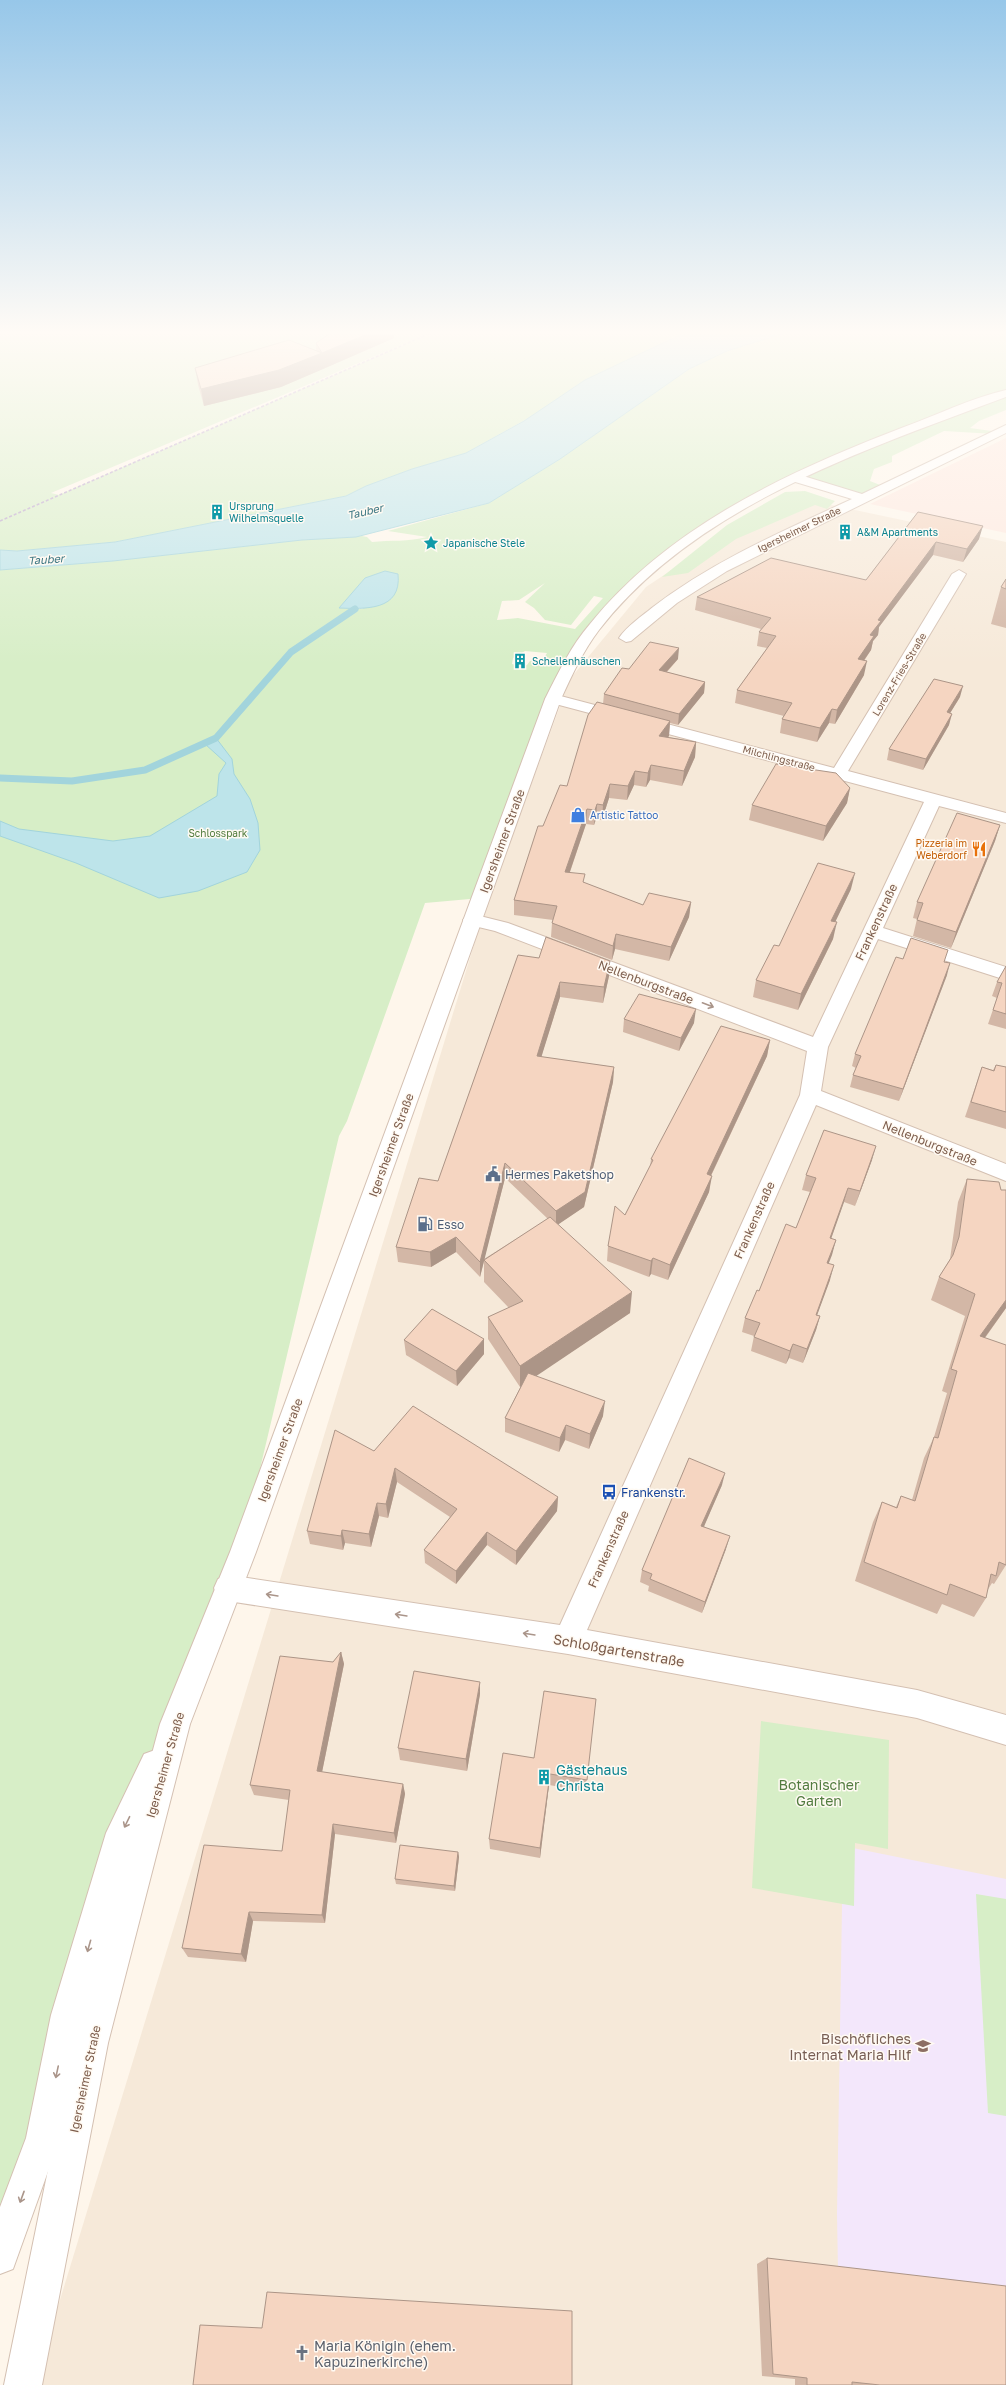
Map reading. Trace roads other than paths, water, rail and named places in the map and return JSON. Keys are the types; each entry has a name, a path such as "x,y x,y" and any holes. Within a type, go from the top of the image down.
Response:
{"street":[{"name":"Igersheimer Straße","path":"23,2385 91,2043 175,1724 228,1588 553,699 571,661 595,626 658,564 695,536 762,494 873,443"},
{"name":"Igersheimer Straße","path":"626,638 643,621 708,576 771,542 975,443"},
{"path":"796,478 863,498"},
{"name":"Lorenz-Fries-Straße","path":"838,774 959,574"},
{"name":"Milchlingstraße","path":"553,699 1006,818"},
{"name":"Frankenstraße","path":"568,1640 810,1095 818,1047 934,799"},
{"name":"Nellenburgstraße","path":"472,920 502,927 818,1047"},
{"path":"871,931 1006,974"},
{"name":"Nellenburgstraße","path":"810,1095 1006,1173"},
{"name":"Schloßgartenstraße","path":"228,1588 568,1640 917,1704 1006,1730"},
{"path":"0,2256 43,2138 68,2015 121,1833 175,1724"}],"water":[{"name":"Tauber","path":"484,443 583,443 489,503 356,537 302,540 113,561 0,570 0,550 17,551 115,542 346,496 366,486 412,469 466,453"},
{"path":"385,571 398,574 398,586 394,595 388,601 380,605 370,607 339,608 365,578"},
{"path":"216,738 232,759 234,774 250,799 258,823 260,850 247,872 198,891 159,898 76,863 0,836 0,821 19,829 113,841 150,836 217,796 219,774 226,763 205,744"}],"waterway":[{"path":"0,778 72,781 145,770 216,738 291,652 355,609"}],"railway":[{"path":"0,521 178,443"}],"place":[{"name":"Ursprung Wilhelmsquelle","path":"217,512"},
{"name":"A&M Apartments","path":"845,532"},
{"name":"Japanische Stele","path":"431,543"},
{"name":"Schellenhäuschen","path":"520,661"},
{"name":"Artistic Tattoo","path":"578,815"},
{"name":"Pizzeria im Weberdorf","path":"979,849"},
{"name":"Hermes Paketshop","path":"493,1174"},
{"name":"Esso","path":"425,1224"},
{"name":"Frankenstr.","path":"609,1492"},
{"name":"Gästehaus Christa","path":"544,1777"},
{"name":"Bischöfliches Internat Maria Hilf","path":"923,2046"},
{"name":"Maria Königin (ehem. Kapuzinerkirche)","path":"302,2353"}],"park label":[{"name":"Schlosspark","path":"218,833"},
{"name":"Botanischer Garten","path":"819,1792"}]}
